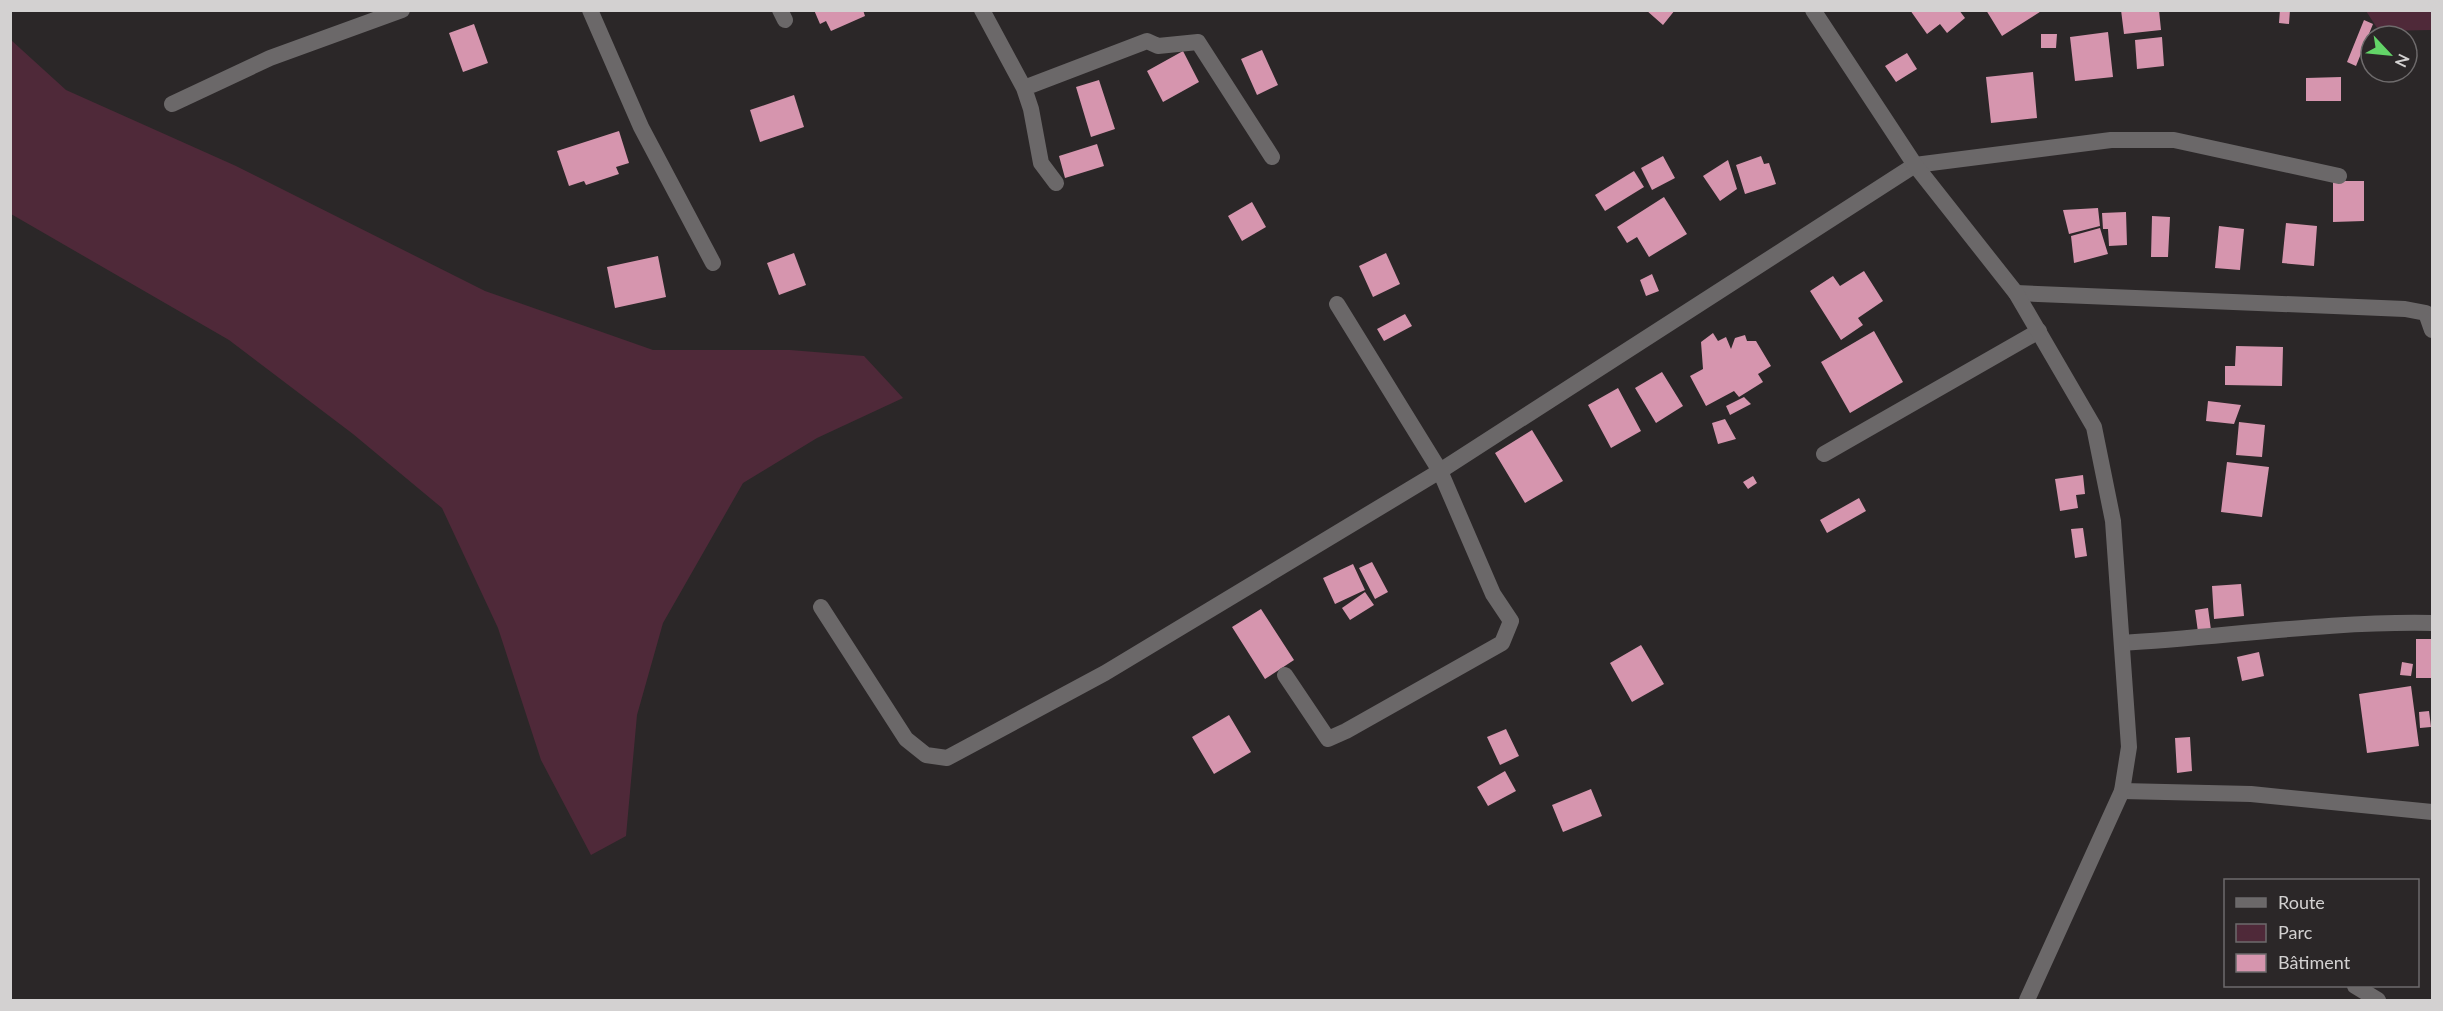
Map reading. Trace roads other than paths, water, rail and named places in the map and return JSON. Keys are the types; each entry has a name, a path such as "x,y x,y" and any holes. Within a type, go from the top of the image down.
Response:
{"street":[{"path":"172,104 270,58 402,10"},
{"path":"590,10 640,127 713,263"},
{"path":"982,10 1024,88 1031,109 1041,163 1056,183"},
{"path":"1812,10 1915,165 2016,293 2094,427 2113,521 2129,747 2122,791 2027,1000"},
{"path":"1024,88 1147,41 1158,46 1198,42 1272,157"},
{"path":"821,607 906,739 926,755 947,758 1105,673 1440,471 1915,165 2111,140 2174,140 2339,176"},
{"path":"2016,293 2405,309 2426,313 2433,330"},
{"path":"1285,675 1328,739 1502,643 1511,621 1493,594 1440,471 1336,304"},
{"path":"1824,454 2039,331"},
{"path":"2122,643 2213,638 2323,626 2433,623"},
{"path":"2122,791 2251,794 2433,812"},
{"path":"2357,987 2378,1000"}]}
